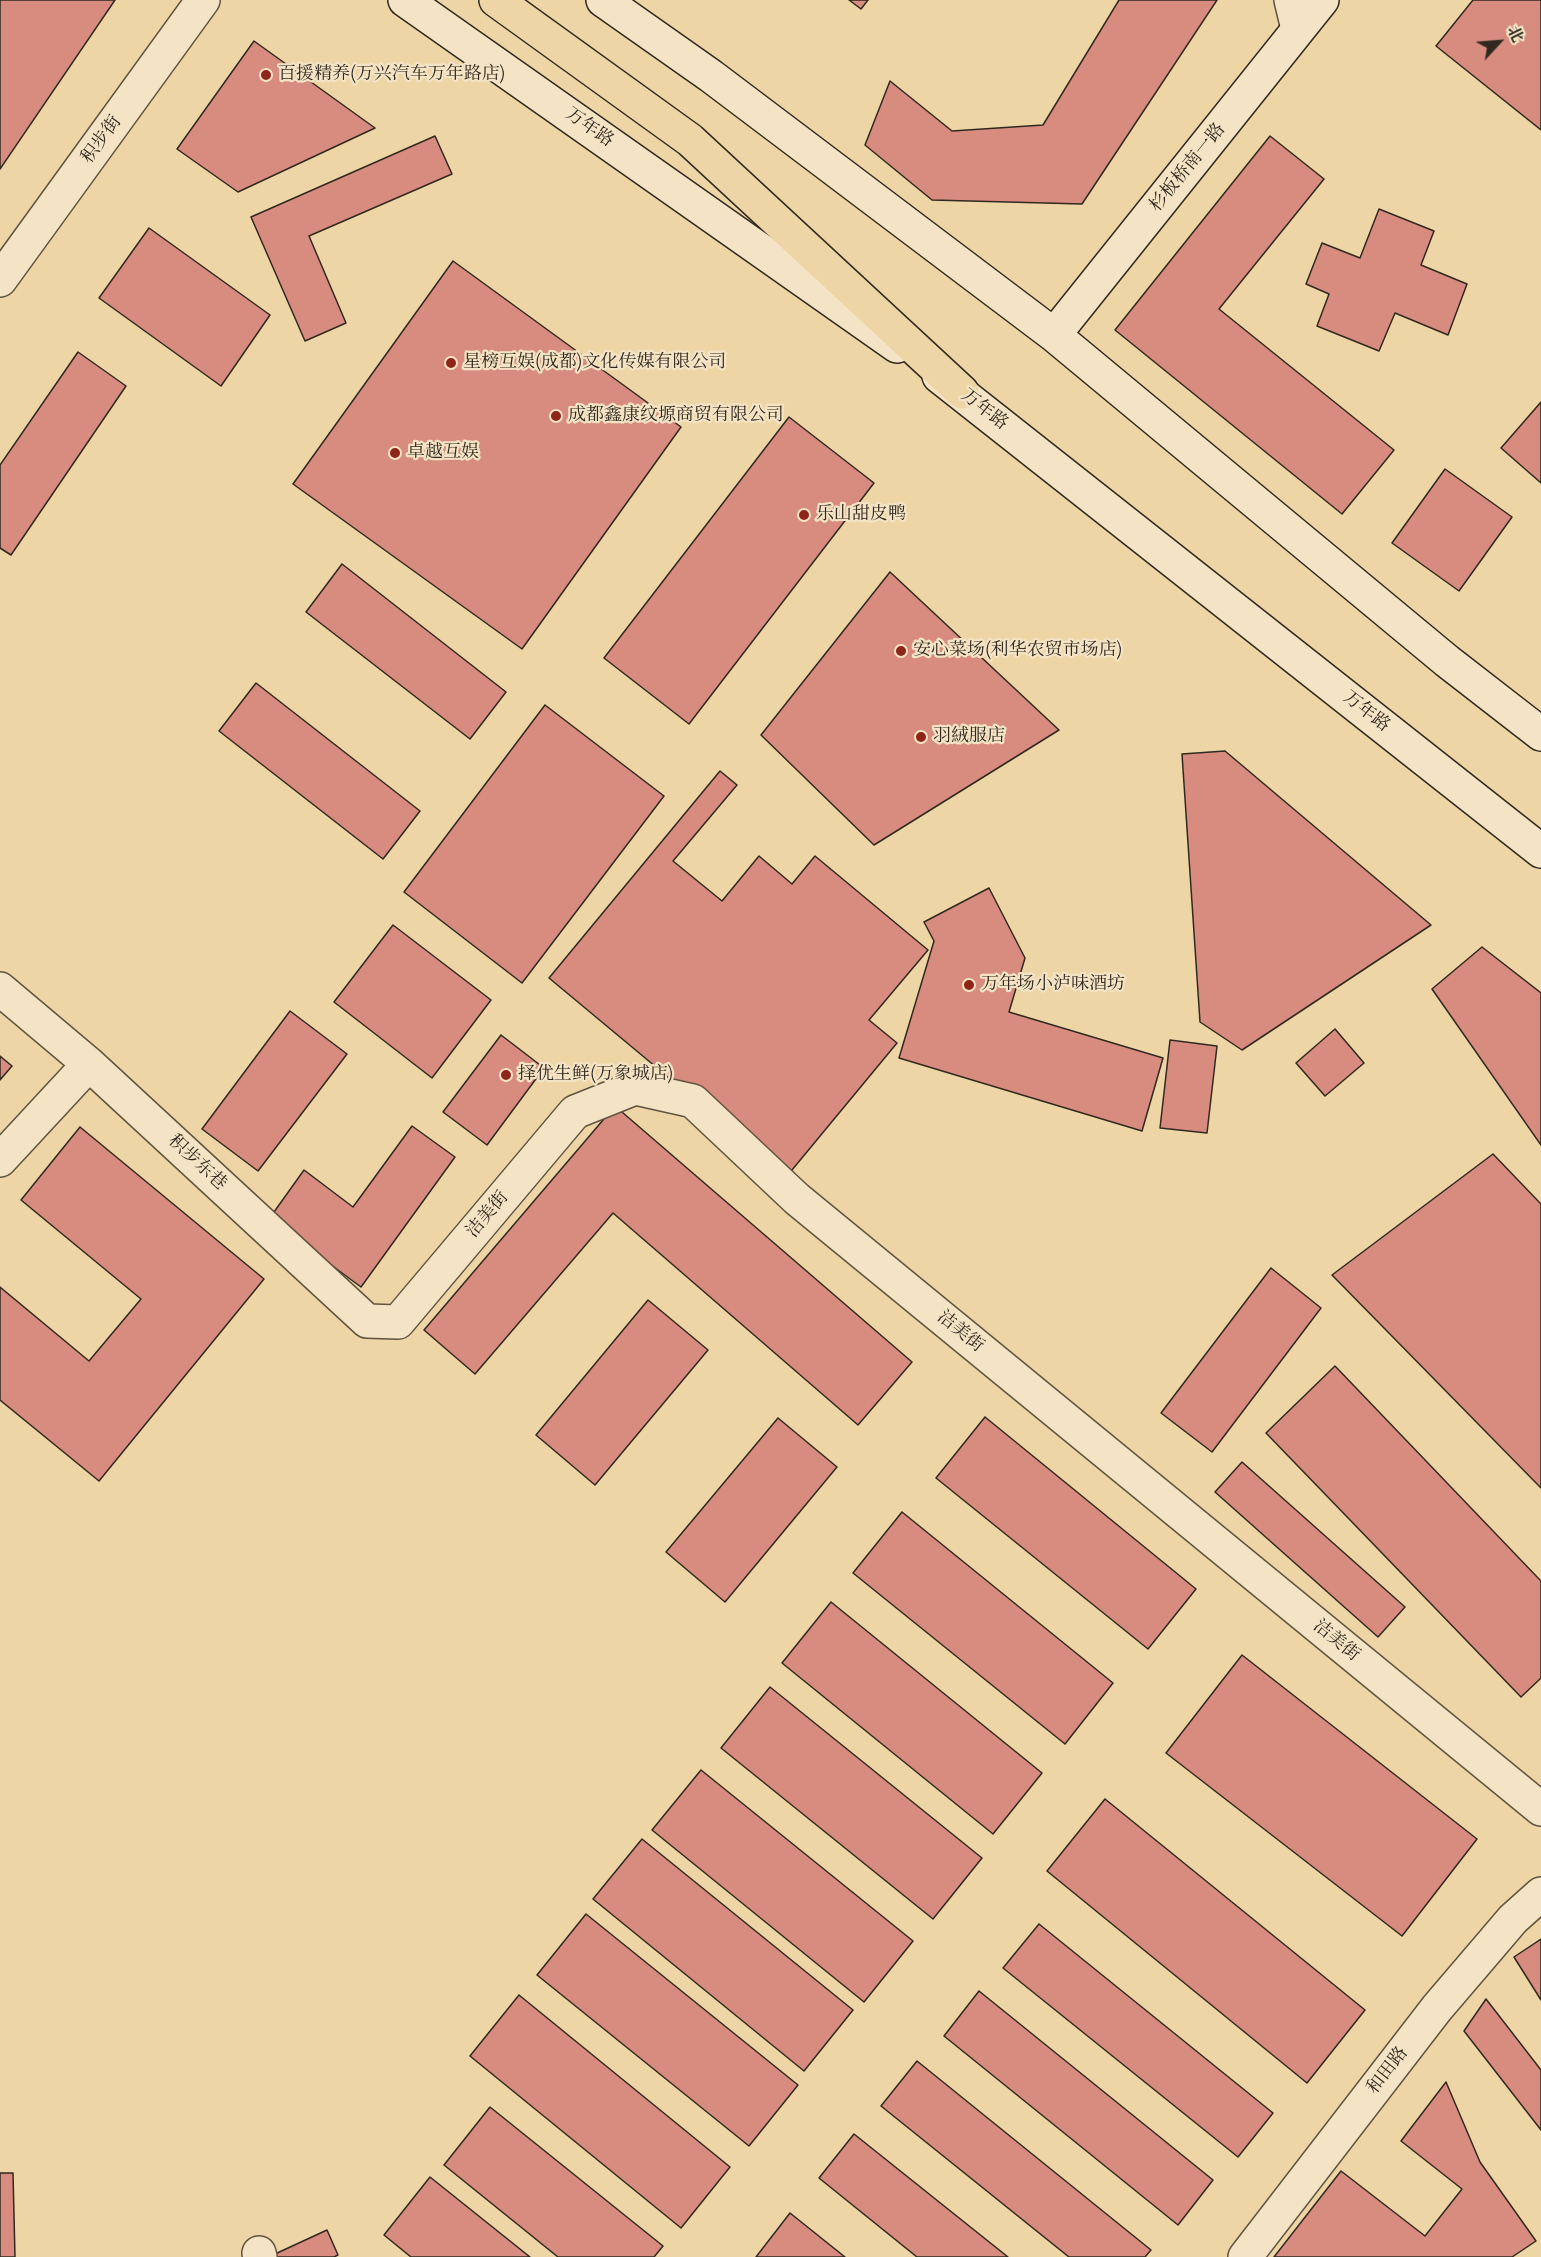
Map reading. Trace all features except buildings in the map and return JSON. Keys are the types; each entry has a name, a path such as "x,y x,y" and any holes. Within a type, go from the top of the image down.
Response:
{"highway":[{"path":"496,0 690,140 962,392"}],"street":[{"name":"积步街","path":"0,280 203,0"},
{"name":"万年路","path":"405,0 962,392 1541,851"},
{"path":"603,0 711,76 1054,335 1447,661 1541,734"},
{"name":"杉板桥南一路","path":"1054,335 1294,15 1322,0"},
{"name":"积步东巷","path":"0,989 89,1064 367,1321 398,1322"},
{"path":"0,1160 89,1064"},
{"name":"洁美街","path":"398,1322 575,1112 635,1088 693,1101 797,1199 1541,1809"},
{"name":"和田路","path":"1245,2257 1437,2008 1513,1918 1541,1894"}],"place":[{"name":"百援精养(万兴汽车万年路店)","path":"266,75"},
{"name":"星榜互娱(成都)文化传媒有限公司","path":"451,363"},
{"name":"成都鑫康纹塬商贸有限公司","path":"556,416"},
{"name":"卓越互娱","path":"395,453"},
{"name":"乐山甜皮鸭","path":"804,515"},
{"name":"安心菜场(利华农贸市场店)","path":"901,651"},
{"name":"羽絨服店","path":"921,737"},
{"name":"万年场小泸味酒坊","path":"969,985"},
{"name":"择优生鲜(万象城店)","path":"506,1075"}]}
